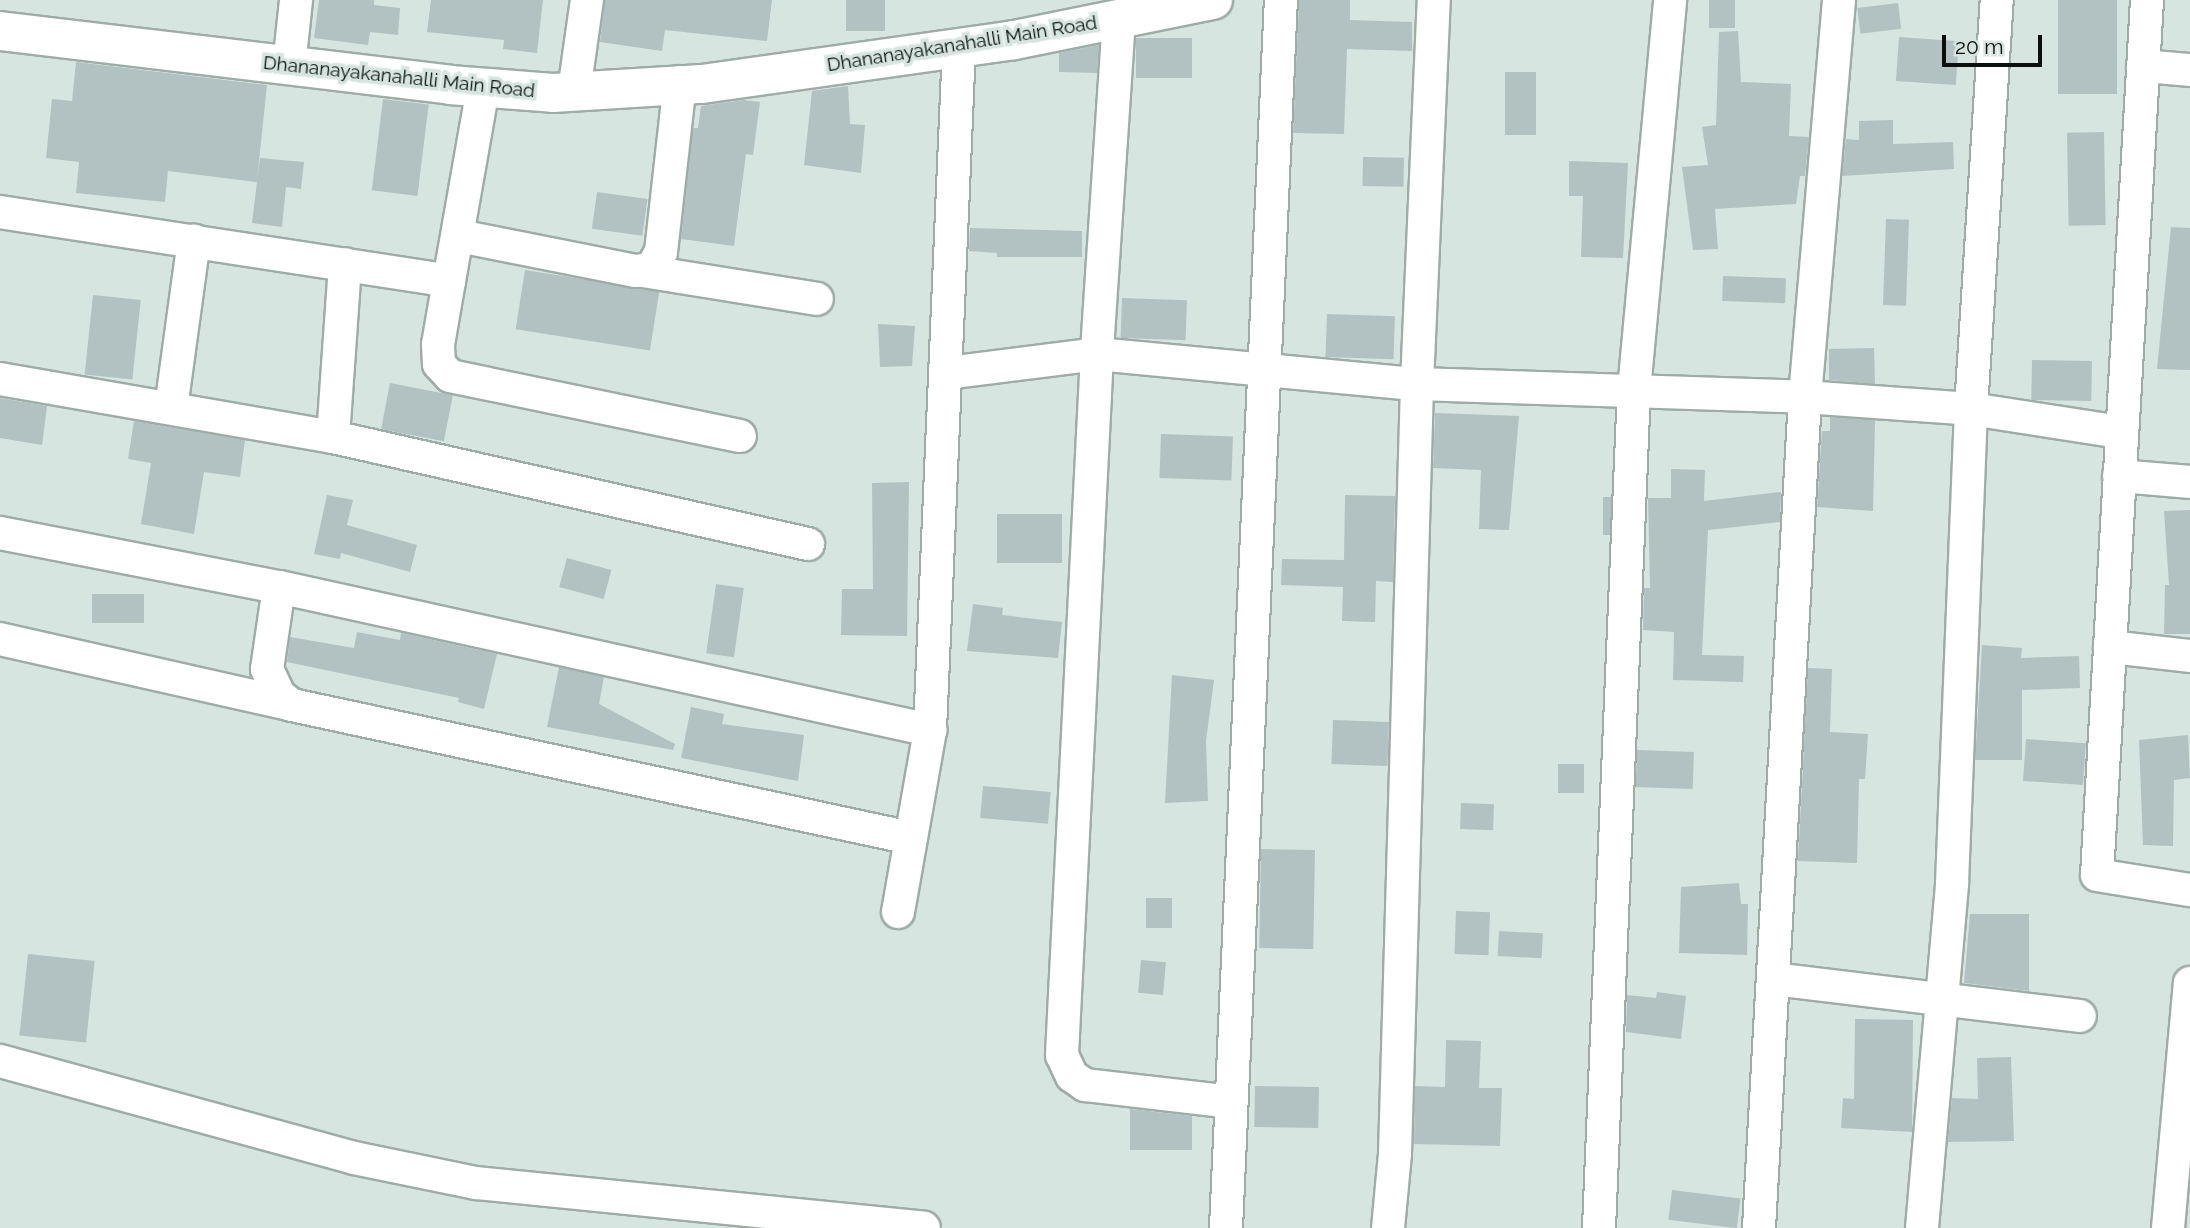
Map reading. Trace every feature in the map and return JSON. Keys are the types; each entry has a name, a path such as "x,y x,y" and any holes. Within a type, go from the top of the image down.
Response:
{"street":[{"path":"289,66 296,0"},
{"path":"574,91 587,0"},
{"name":"Dhananayakanahalli Main Road","path":"0,31 483,88 574,91 680,82 702,84 959,47 1213,0"},
{"path":"1226,1228 1261,370 1281,0"},
{"path":"1388,1228 1395,1140 1417,384 1434,0"},
{"path":"1598,1228 1634,390 1670,0"},
{"path":"1759,1228 1805,397 1839,0"},
{"path":"1922,1228 1952,883 1971,409 1997,0"},
{"path":"2147,0 2119,432 2119,476 2097,875 2190,890"},
{"path":"1119,19 1097,354 1062,1055 1072,1076 1085,1085 1231,1102"},
{"path":"898,912 930,730 959,47"},
{"path":"2143,66 2190,70"},
{"path":"643,271 656,265 661,252 680,82"},
{"path":"483,88 460,236 438,345 439,364 450,376 740,436"},
{"path":"0,212 449,281"},
{"path":"460,236 643,271 817,299"},
{"path":"171,408 194,241"},
{"path":"333,436 345,264"},
{"path":"947,373 1097,354 1417,384 1805,397 1971,409 2119,432"},
{"path":"0,379 333,436 808,544"},
{"path":"2119,476 2190,482"},
{"path":"0,533 279,587 930,730"},
{"path":"279,587 267,669 279,695 292,705"},
{"path":"0,639 292,705 911,838"},
{"path":"2110,647 2190,656"},
{"path":"1774,979 2080,1016"},
{"path":"2168,1228 2184,1124 2190,983"},
{"path":"0,1061 354,1158 476,1183 786,1220 924,1228"}],"building":[{"path":"319,0 374,0 374,5 400,8 398,35 370,32 368,45 314,38"},
{"path":"431,0 543,0 537,53 503,49 504,40 427,32"},
{"path":"605,0 772,0 767,41 665,30 662,51 600,42"},
{"path":"846,0 885,0 885,31 846,31"},
{"path":"1299,0 1350,0 1350,20 1412,22 1412,51 1347,49 1344,134 1293,133"},
{"path":"1709,0 1735,0 1735,28 1709,28"},
{"path":"2058,0 2117,0 2117,94 2058,94"},
{"path":"1898,3 1901,29 1860,34 1857,8"},
{"path":"1738,31 1741,82 1791,84 1789,136 1809,137 1805,176 1800,176 1796,204 1715,209 1718,249 1693,250 1682,167 1708,165 1702,127 1716,125 1719,32"},
{"path":"1899,37 1959,41 1956,85 1896,81"},
{"path":"1136,38 1192,38 1192,78 1136,78"},
{"path":"1099,45 1097,73 1059,72 1059,53"},
{"path":"76,62 267,85 257,180 260,158 304,162 301,189 286,187 282,227 252,223 257,182 168,171 165,202 76,193 79,162 46,158 52,99 72,101"},
{"path":"1505,72 1536,72 1536,135 1505,135"},
{"path":"848,86 850,124 865,125 861,173 804,165 812,91"},
{"path":"383,99 429,105 417,196 372,190"},
{"path":"744,100 760,102 753,155 746,154 734,246 681,239 693,128 698,128 701,106"},
{"path":"1893,120 1893,144 1953,142 1954,169 1842,176 1846,139 1859,140 1859,121"},
{"path":"2104,132 2106,225 2069,226 2067,133"},
{"path":"1363,157 1404,158 1403,187 1362,186"},
{"path":"1569,161 1628,163 1623,258 1581,257 1583,196 1569,196"},
{"path":"597,192 648,199 642,236 592,229"},
{"path":"1886,219 1909,220 1906,306 1883,305"},
{"path":"2171,227 2190,228 2190,370 2157,369"},
{"path":"970,228 1082,231 1082,257 997,257 997,253 969,251"},
{"path":"525,270 659,291 650,351 516,329"},
{"path":"1723,276 1786,278 1785,303 1722,301"},
{"path":"93,295 141,300 132,380 85,375"},
{"path":"1122,298 1187,300 1186,340 1121,338"},
{"path":"1327,314 1395,316 1393,359 1325,357"},
{"path":"878,324 915,326 912,366 880,367"},
{"path":"1874,348 1875,384 1829,380 1829,349"},
{"path":"2032,360 2092,361 2091,401 2031,400"},
{"path":"390,383 453,395 444,441 381,429"},
{"path":"0,398 47,406 42,445 0,438"},
{"path":"1435,413 1519,416 1509,530 1479,529 1481,470 1433,468"},
{"path":"1830,417 1875,420 1873,511 1817,507 1822,431 1830,431"},
{"path":"134,421 245,440 240,477 204,472 194,534 141,524 151,463 128,459"},
{"path":"1161,434 1233,437 1231,480 1159,478"},
{"path":"1671,469 1705,470 1704,501 1781,492 1780,522 1708,530 1702,655 1744,656 1743,682 1673,680 1674,632 1643,630 1644,588 1650,588 1648,498 1671,498"},
{"path":"909,482 907,636 841,635 842,589 873,589 872,483"},
{"path":"327,495 353,500 347,525 417,545 410,572 341,553 340,559 314,554"},
{"path":"1345,495 1395,496 1393,582 1376,581 1375,622 1342,621 1343,587 1281,585 1282,559 1344,560"},
{"path":"1603,497 1611,497 1611,535 1603,535"},
{"path":"2190,510 2190,634 2164,634 2165,585 2169,585 2164,511"},
{"path":"997,514 1062,514 1062,563 997,563"},
{"path":"567,558 611,570 604,599 559,587"},
{"path":"716,584 744,588 734,657 706,653"},
{"path":"92,594 144,594 144,623 92,623"},
{"path":"973,604 1003,608 1002,615 1062,622 1058,658 967,651"},
{"path":"357,632 400,640 401,633 497,654 484,709 458,702 459,698 287,662 290,637 354,648"},
{"path":"1982,645 2022,648 2021,658 2079,656 2080,688 2022,690 2022,760 1975,760"},
{"path":"559,667 604,677 599,704 675,744 673,750 547,727"},
{"path":"1808,668 1832,669 1830,732 1868,734 1865,779 1859,779 1857,863 1798,861"},
{"path":"1172,675 1214,680 1206,741 1208,801 1165,803"},
{"path":"691,707 724,714 722,724 804,735 798,781 681,758"},
{"path":"1333,720 1389,722 1387,766 1331,764"},
{"path":"2188,735 2190,778 2174,780 2173,846 2143,845 2139,740"},
{"path":"2026,739 2086,743 2083,785 2023,781"},
{"path":"1637,750 1694,752 1693,789 1636,787"},
{"path":"1558,764 1584,764 1584,793 1558,793"},
{"path":"983,786 1051,792 1048,824 980,818"},
{"path":"1461,803 1494,804 1493,830 1460,829"},
{"path":"1261,849 1315,850 1313,949 1259,948"},
{"path":"1739,883 1741,904 1748,904 1747,955 1679,953 1681,887"},
{"path":"1146,898 1172,898 1172,928 1146,928"},
{"path":"1456,911 1490,912 1488,955 1454,954"},
{"path":"1970,914 2029,914 2029,991 1964,983"},
{"path":"1499,931 1543,933 1542,958 1498,956"},
{"path":"28,954 95,961 86,1043 19,1036"},
{"path":"1141,960 1166,962 1163,995 1138,993"},
{"path":"1657,992 1686,996 1681,1039 1626,1032 1627,995 1656,998"},
{"path":"1855,1019 1913,1020 1912,1132 1841,1128 1843,1098 1854,1099"},
{"path":"1446,1040 1481,1041 1479,1088 1502,1088 1500,1146 1414,1144 1415,1086 1445,1087"},
{"path":"2011,1057 2014,1141 1948,1142 1952,1098 1978,1099 1977,1058"},
{"path":"1255,1086 1319,1087 1318,1128 1254,1127"},
{"path":"1130,1109 1192,1116 1192,1150 1130,1150"},
{"path":"1672,1190 1740,1198 1737,1228 1668,1220"}]}
